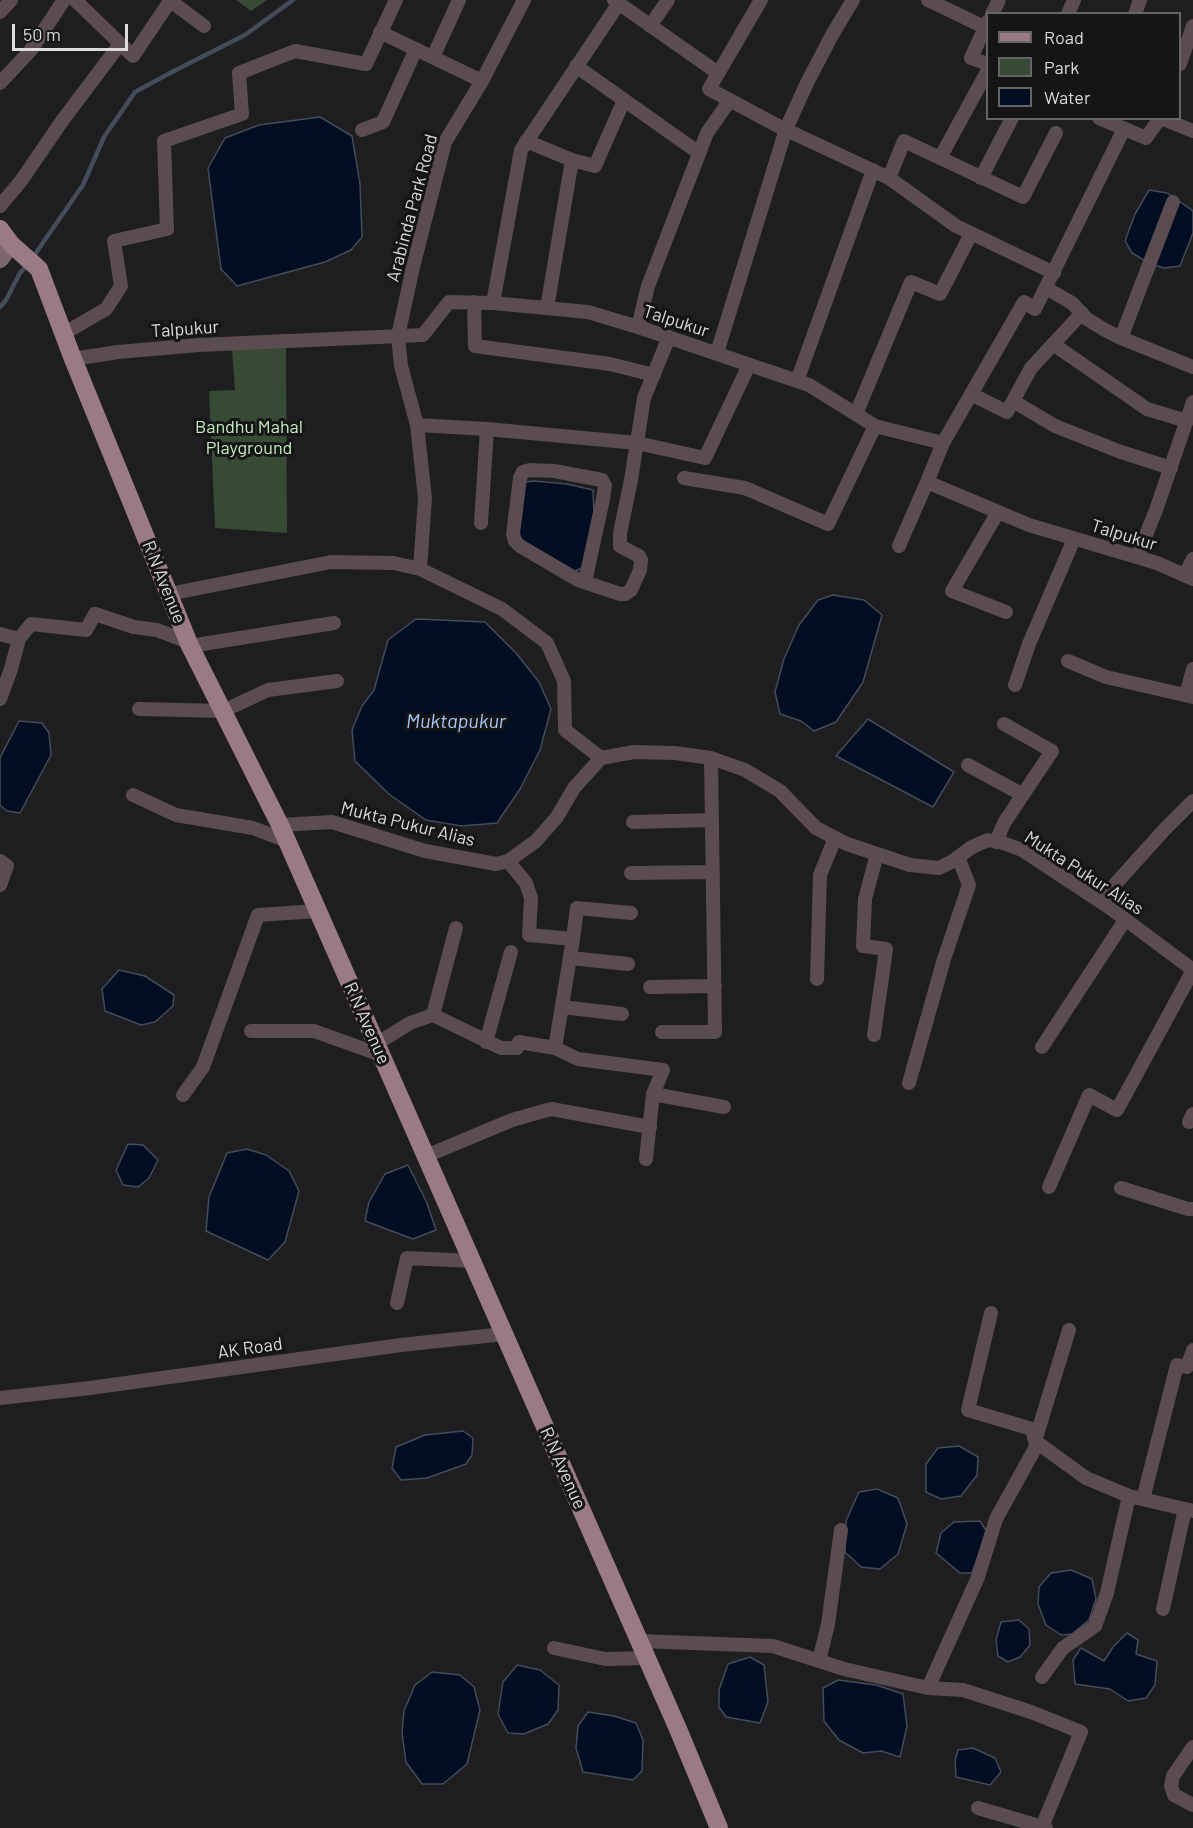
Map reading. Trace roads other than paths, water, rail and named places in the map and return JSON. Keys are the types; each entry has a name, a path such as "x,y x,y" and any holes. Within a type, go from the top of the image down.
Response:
{"main road":[{"name":"R N Avenue","path":"0,229 17,250 38,268 189,644 283,833 318,911 647,1658 719,1828"}],"street":[{"path":"0,12 11,0"},
{"path":"0,83 30,51 64,0"},
{"path":"75,0 133,56 169,0 204,26"},
{"path":"63,334 106,309 122,286 114,241 167,229 164,141 242,114 240,72 295,51 366,64 396,0"},
{"path":"434,57 459,0"},
{"name":"Arabinda Park Road","path":"420,569 425,498 417,425 401,366 398,336 445,142 482,81 524,0"},
{"path":"650,26 668,0"},
{"path":"761,0 710,89 786,129 889,178 956,226 1054,273"},
{"path":"717,353 786,129 832,35 854,0"},
{"path":"928,0 986,24 971,58 986,64"},
{"path":"493,303 521,150 616,2 718,73"},
{"path":"1181,59 1193,26"},
{"path":"380,32 482,81"},
{"path":"0,206 21,181 62,121 120,44"},
{"path":"362,130 383,122 416,49"},
{"path":"576,66 699,153"},
{"path":"940,158 986,72"},
{"path":"526,141 572,160 595,166 624,100"},
{"path":"638,327 648,286 699,153 707,134 730,100"},
{"path":"981,178 1011,120"},
{"path":"1104,120 1146,138 1159,120"},
{"path":"1166,120 1193,130"},
{"path":"899,546 943,443 1024,302 1035,309 1124,129"},
{"path":"889,178 904,141 1023,197 1056,133"},
{"path":"547,308 572,160"},
{"path":"797,381 873,170"},
{"path":"1121,338 1173,202"},
{"path":"856,414 910,282 940,294 971,234"},
{"path":"0,259 17,250"},
{"path":"1046,288 1072,303 1087,319 1121,338 1193,367"},
{"name":"Talpukur","path":"73,359 118,352 199,345 423,335 449,302 547,308 588,312 717,353 809,385 875,426 943,443"},
{"path":"474,303 475,346 610,364 654,375"},
{"path":"971,394 1007,412 1031,368 1082,313"},
{"path":"585,582 603,499 605,486 602,480 554,471 523,472 520,478 513,534 515,541 578,580 625,594 631,590 640,570 641,560 639,556 620,546 619,540 644,398 669,337"},
{"path":"1053,344 1147,410 1188,427"},
{"path":"417,425 637,443 705,458 749,365"},
{"path":"1013,401 1055,426 1121,453 1171,468"},
{"path":"1137,557 1188,427 1193,402"},
{"path":"684,478 745,488 828,524 875,426"},
{"path":"481,523 487,429"},
{"name":"Talpukur","path":"927,482 1029,525 1156,563 1189,577"},
{"path":"998,512 952,591 1006,612"},
{"path":"1015,685 1029,644 1074,539"},
{"path":"1189,577 1193,559"},
{"path":"169,594 331,562 393,563 420,569 502,609 547,643 564,681 565,730 601,758 574,788 557,817 536,841 508,861 526,883 531,898 529,935 573,939"},
{"path":"0,699 19,639 31,624 86,630 95,614 134,627 157,630 189,644 334,623"},
{"path":"0,634 19,639"},
{"path":"1068,661 1106,676 1189,696 1193,669"},
{"path":"139,709 223,711 268,690 337,681"},
{"path":"996,842 1004,823 1052,751 1004,724"},
{"name":"Mukta Pukur Alias","path":"601,758 634,752 675,753 711,758 745,770 780,791 816,828 847,844 910,865 939,868 972,847 988,840 1022,850 1100,901 1193,970"},
{"path":"662,1032 715,1032 711,758"},
{"path":"968,765 1023,795"},
{"path":"133,795 176,815 283,833"},
{"path":"1100,901 1193,801"},
{"path":"633,822 712,820"},
{"name":"Mukta Pukur Alias","path":"283,833 332,822 425,850 496,864 508,861"},
{"path":"817,979 820,875 835,838"},
{"path":"874,1035 886,949 863,946 865,899 878,854"},
{"path":"909,1083 944,959 969,885 958,857"},
{"path":"0,861 7,866 0,885"},
{"path":"631,873 713,872"},
{"path":"555,1048 577,908 631,913"},
{"path":"183,1095 203,1067 258,915 318,911"},
{"path":"1042,1047 1125,920"},
{"path":"433,1015 456,928"},
{"path":"486,1042 511,951"},
{"path":"570,958 628,964"},
{"path":"1049,1186 1089,1095 1117,1110 1193,970"},
{"path":"650,987 715,986"},
{"path":"562,1007 622,1014"},
{"path":"250,1030 314,1031 379,1050 410,1023 433,1015 501,1048 517,1048 519,1042 555,1048 578,1059 663,1070 653,1094 646,1159"},
{"path":"653,1094 723,1107"},
{"path":"426,1156 512,1120 550,1109 650,1127"},
{"path":"1121,1188 1193,1209"},
{"path":"397,1302 407,1258 472,1261"},
{"path":"991,1313 968,1410 1032,1430 1036,1442 1086,1478 1136,1497 1189,1510 1163,1609"},
{"path":"928,1688 978,1577 996,1519 1036,1442 1070,1330"},
{"name":"AK Road","path":"0,1398 90,1388 401,1344 504,1334"},
{"path":"1042,1677 1063,1648 1095,1626 1177,1365 1187,1367 1193,1350"},
{"path":"819,1661 828,1624 840,1530"},
{"path":"639,1641 773,1646 844,1669 928,1688 963,1690 1031,1712 1081,1732 1044,1828 978,1808"},
{"path":"554,1648 605,1659 647,1658"},
{"path":"1193,1746 1173,1776 1171,1786 1174,1795 1193,1805"}],"water":[{"path":"320,117 352,136 360,184 362,237 351,250 325,262 237,286 221,269 208,168 225,138 259,125"},
{"path":"1149,190 1167,193 1193,211 1193,233 1180,266 1164,268 1151,264 1132,253 1125,241 1135,214"},
{"path":"534,481 567,484 593,490 594,515 585,566 570,574 510,535 516,483"},
{"path":"833,595 864,600 882,615 863,682 836,722 814,731 801,721 780,714 775,692 784,659 799,625 818,600"},
{"name":"Muktapukur","path":"416,619 485,622 516,653 539,682 551,709 540,750 520,789 497,823 461,826 426,820 390,795 355,761 352,730 362,706 374,690 388,640"},
{"path":"868,719 954,772 933,807 836,756"},
{"path":"19,721 42,723 49,733 51,755 20,813 7,811 0,805 0,758"},
{"path":"119,970 145,976 174,995 173,1006 155,1022 141,1025 105,1011 102,989"},
{"path":"128,1144 143,1145 158,1160 149,1178 138,1187 123,1185 116,1170"},
{"path":"247,1149 266,1155 289,1171 299,1191 285,1242 268,1260 206,1231 209,1197 227,1153"},
{"path":"408,1165 427,1203 436,1230 413,1239 365,1221 369,1202 385,1174"},
{"path":"463,1431 473,1438 472,1455 466,1464 427,1478 401,1480 392,1468 396,1447 425,1435"},
{"path":"959,1446 978,1457 977,1475 961,1496 941,1499 926,1492 926,1464 938,1448"},
{"path":"877,1489 898,1498 907,1524 898,1554 880,1569 861,1567 845,1552 846,1521 859,1492"},
{"path":"980,1521 987,1532 972,1573 960,1573 936,1553 941,1533 954,1522"},
{"path":"1071,1570 1092,1579 1096,1599 1089,1620 1072,1634 1061,1635 1046,1625 1038,1604 1039,1587 1051,1573"},
{"path":"1019,1620 1029,1629 1030,1645 1020,1657 1008,1662 998,1656 996,1640 1001,1622"},
{"path":"1127,1633 1138,1640 1136,1654 1157,1661 1155,1685 1146,1698 1128,1701 1110,1689 1075,1684 1073,1660 1081,1648 1104,1661 1113,1647"},
{"path":"750,1657 764,1665 768,1702 760,1723 726,1717 719,1707 719,1690 728,1664"},
{"path":"517,1665 540,1670 559,1685 558,1710 548,1724 524,1734 508,1733 498,1714 503,1682"},
{"path":"432,1672 460,1675 474,1687 480,1710 467,1764 443,1784 422,1784 406,1762 402,1733 404,1711 415,1685"},
{"path":"838,1680 876,1685 903,1694 907,1726 900,1757 881,1751 863,1753 839,1740 824,1721 823,1688"},
{"path":"588,1712 614,1716 636,1723 643,1740 642,1771 633,1780 583,1772 576,1748 578,1726"},
{"path":"973,1748 995,1758 1001,1772 990,1785 956,1777 955,1761 958,1750"}],"waterway":[{"path":"33,257 83,185 104,137 135,92 245,35 293,0"},
{"path":"0,307 28,264"}],"park label":[{"name":"Bandhu Mahal Playground","path":"249,437"}]}
